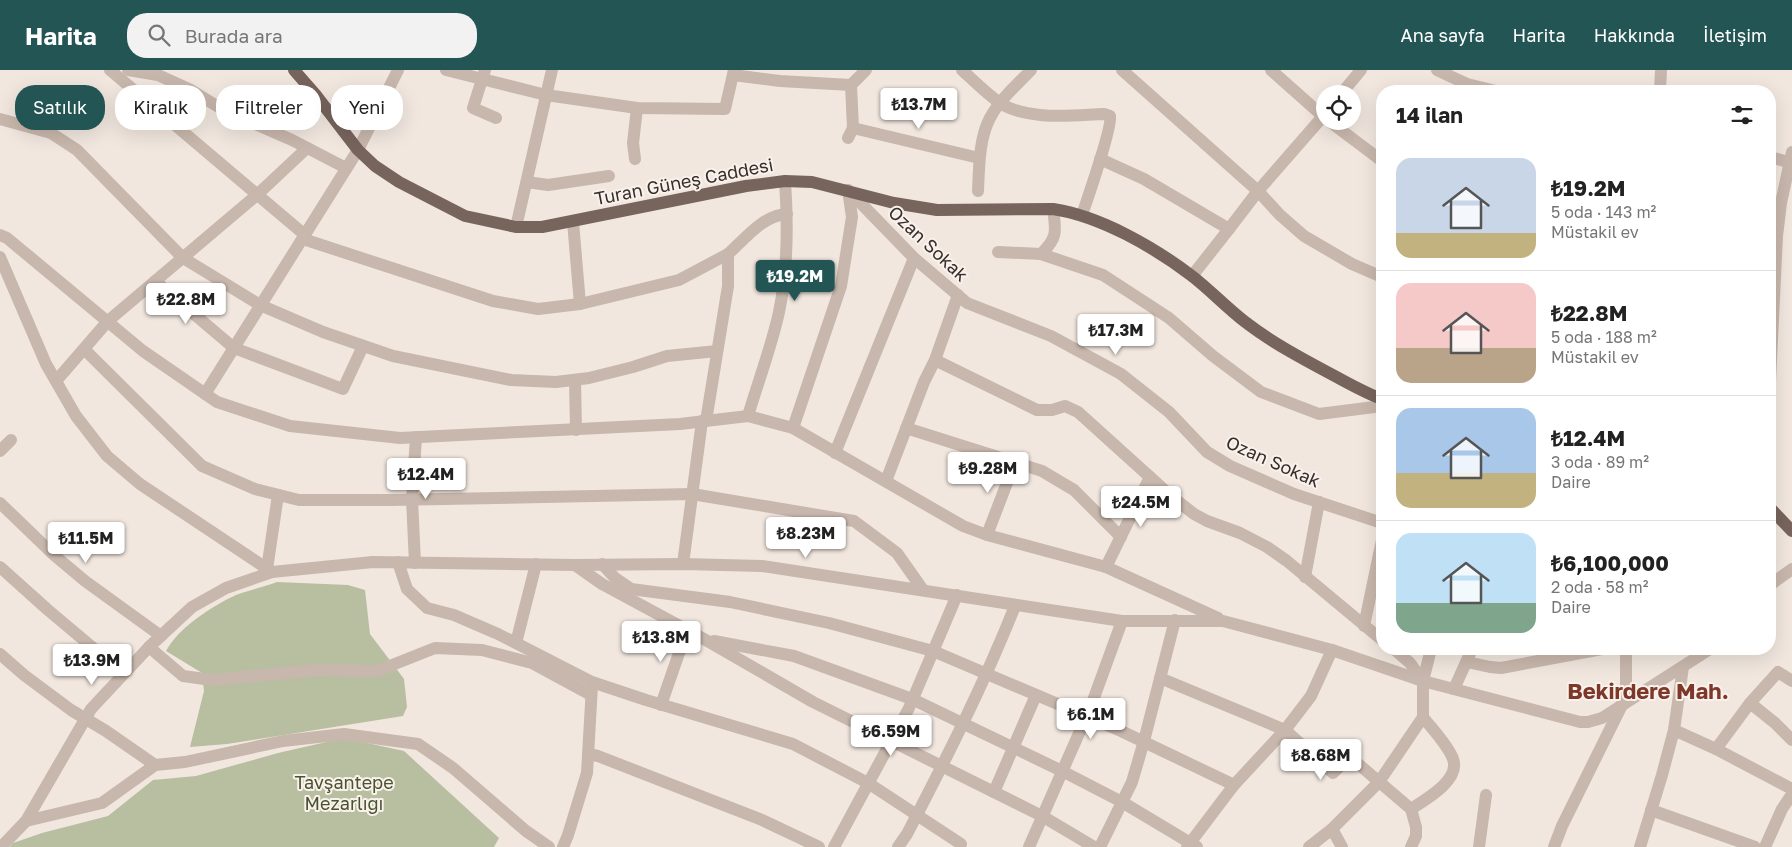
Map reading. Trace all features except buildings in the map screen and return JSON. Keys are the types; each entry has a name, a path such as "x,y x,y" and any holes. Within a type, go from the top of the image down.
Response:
{"main road":[{"name":"Turan Güneş Caddesi","path":"294,70 358,150 375,166 399,182 465,216 516,227 542,227 746,186 785,181 812,182 894,203 936,210 1053,209 1082,215 1144,244 1192,276 1242,320 1265,336 1293,354 1376,396"},
{"path":"1776,515 1792,532"}],"street":[{"path":"110,70 258,194 304,237 493,301 538,309 580,304 679,280 728,254 764,221 778,214 787,214"},
{"path":"128,70 166,78 246,121 307,148 346,168"},
{"path":"206,394 358,150 398,70"},
{"path":"446,70 484,75 546,95 637,108 725,108 734,73 780,80 851,85"},
{"path":"516,227 552,70"},
{"path":"866,70 851,85 851,133 979,158"},
{"path":"962,70 1001,103 1020,111 1044,115 1108,115 1111,118 1082,215"},
{"path":"978,191 979,158 988,122 1001,103 1031,70"},
{"path":"1122,70 1258,191 1280,215 1304,236 1352,264 1376,274"},
{"path":"1271,70 1316,109"},
{"path":"1348,85 1361,70"},
{"path":"1437,70 1471,85"},
{"path":"1660,85 1661,70"},
{"path":"484,75 473,108 496,118"},
{"path":"635,158 633,143 637,108"},
{"path":"0,119 51,133 78,150 183,258 260,305 323,332 393,356 511,380 556,382 575,380 633,367 667,356 718,351"},
{"path":"1192,276 1258,191 1316,127"},
{"path":"1342,130 1376,156"},
{"path":"56,381 108,321 258,194 307,148"},
{"path":"1776,158 1791,159 1781,203 1776,271"},
{"path":"1100,159 1144,179 1229,229"},
{"path":"527,182 548,185 609,176"},
{"path":"748,416 779,313 785,271 787,214 785,181"},
{"path":"793,428 840,286 852,217 848,190"},
{"name":"Ozan Sokak","path":"848,190 914,258 967,304 1051,336 1120,374 1169,412 1207,452 1230,466 1294,494 1376,521"},
{"path":"1041,254 1049,246 1056,232 1053,209"},
{"path":"573,222 580,304"},
{"path":"0,235 8,238 143,351 217,402 290,426 400,438 680,424 748,416 793,428 964,526 987,535 1106,568 1223,621 1332,650 1424,681 1580,722 1602,718 1701,655"},
{"path":"998,252 1041,254 1103,275 1169,318 1213,356 1261,392 1319,414 1376,407"},
{"path":"683,564 692,494 728,286 728,254"},
{"path":"0,257 46,364 76,416 107,456 140,484 270,571"},
{"path":"835,453 914,258"},
{"path":"155,281 234,348 343,389 363,346"},
{"path":"886,480 924,382 935,360 958,295"},
{"path":"84,349 202,466 255,489 299,500 692,494 854,521 896,553 923,590"},
{"path":"935,360 1037,410 1070,407 1103,433 1150,477 1194,514 1207,521 1240,533 1267,547 1376,635"},
{"path":"575,380 576,430"},
{"path":"906,428 1042,471 1074,490 1121,537"},
{"path":"415,563 412,499 416,437"},
{"path":"0,451 11,440"},
{"path":"987,535 1015,462"},
{"path":"1106,568 1150,477"},
{"path":"270,571 278,495"},
{"path":"1305,577 1319,502"},
{"path":"0,503 54,555 79,576 161,636"},
{"path":"2,847 26,821 84,718 149,646 200,602 226,588 270,571 373,562 762,566 1122,621 1223,621"},
{"path":"398,562 407,589 427,608 454,615 516,643 592,688"},
{"path":"516,643 536,564"},
{"path":"602,564 615,578 632,589 730,602 829,623 933,651 1144,741 1234,785"},
{"path":"575,565 602,584 704,639 813,702 1042,816 1094,847"},
{"path":"0,567 123,673"},
{"path":"1364,626 1376,569"},
{"path":"1776,581 1792,570"},
{"path":"834,847 912,699 956,595"},
{"path":"898,847 942,766 986,674 1015,606"},
{"path":"1100,847 1132,782 1175,620"},
{"path":"1029,847 1086,717 1122,621"},
{"path":"661,705 687,630"},
{"path":"704,639 794,656 912,699 1122,802 1191,846 1234,785 1285,730 1310,696 1332,650"},
{"path":"149,646 183,676 212,680 316,670 377,671 435,648 482,650 532,663 592,688 661,705 793,744 868,783 961,844"},
{"path":"0,654 24,675 155,766"},
{"path":"1401,655 1410,663 1424,681"},
{"path":"1309,847 1332,829 1380,782 1423,718 1424,681 1430,655"},
{"path":"1454,689 1469,655"},
{"path":"1466,662 1502,668 1570,655"},
{"path":"1554,847 1562,826 1621,707 1626,692 1626,655"},
{"path":"1640,847 1674,730 1683,667"},
{"path":"1716,748 1750,703 1778,672 1792,680"},
{"path":"1160,678 1285,730 1333,773 1350,757 1411,809 1416,828 1416,836 1411,847"},
{"path":"563,847 587,773 592,688"},
{"path":"994,792 1036,695"},
{"path":"1750,703 1792,740"},
{"path":"1411,809 1441,787 1453,772 1454,765 1448,751 1423,718"},
{"path":"1674,730 1716,748 1792,789"},
{"path":"26,821 102,803 155,766 185,762 283,741 344,734 418,744 453,768 526,831 549,847"},
{"path":"588,754 598,756 762,820 820,847"},
{"path":"1765,847 1782,809 1792,794"},
{"path":"1479,847 1486,795"},
{"path":"1651,810 1755,847"},
{"path":"1332,829 1342,847"}],"green space":[{"path":"277,582 348,585 365,590 370,634 404,679 407,707 403,716 227,744 190,747 204,691 202,673 166,651 171,642 196,618 236,595"},
{"name":"Tavşantepe Mezarlığı","path":"344,738 404,751 499,838 494,847 10,847 13,843 42,833 108,816 153,780 196,776 278,753"}],"district":[{"name":"Bekirdere Mah.","path":"1648,691"}]}
